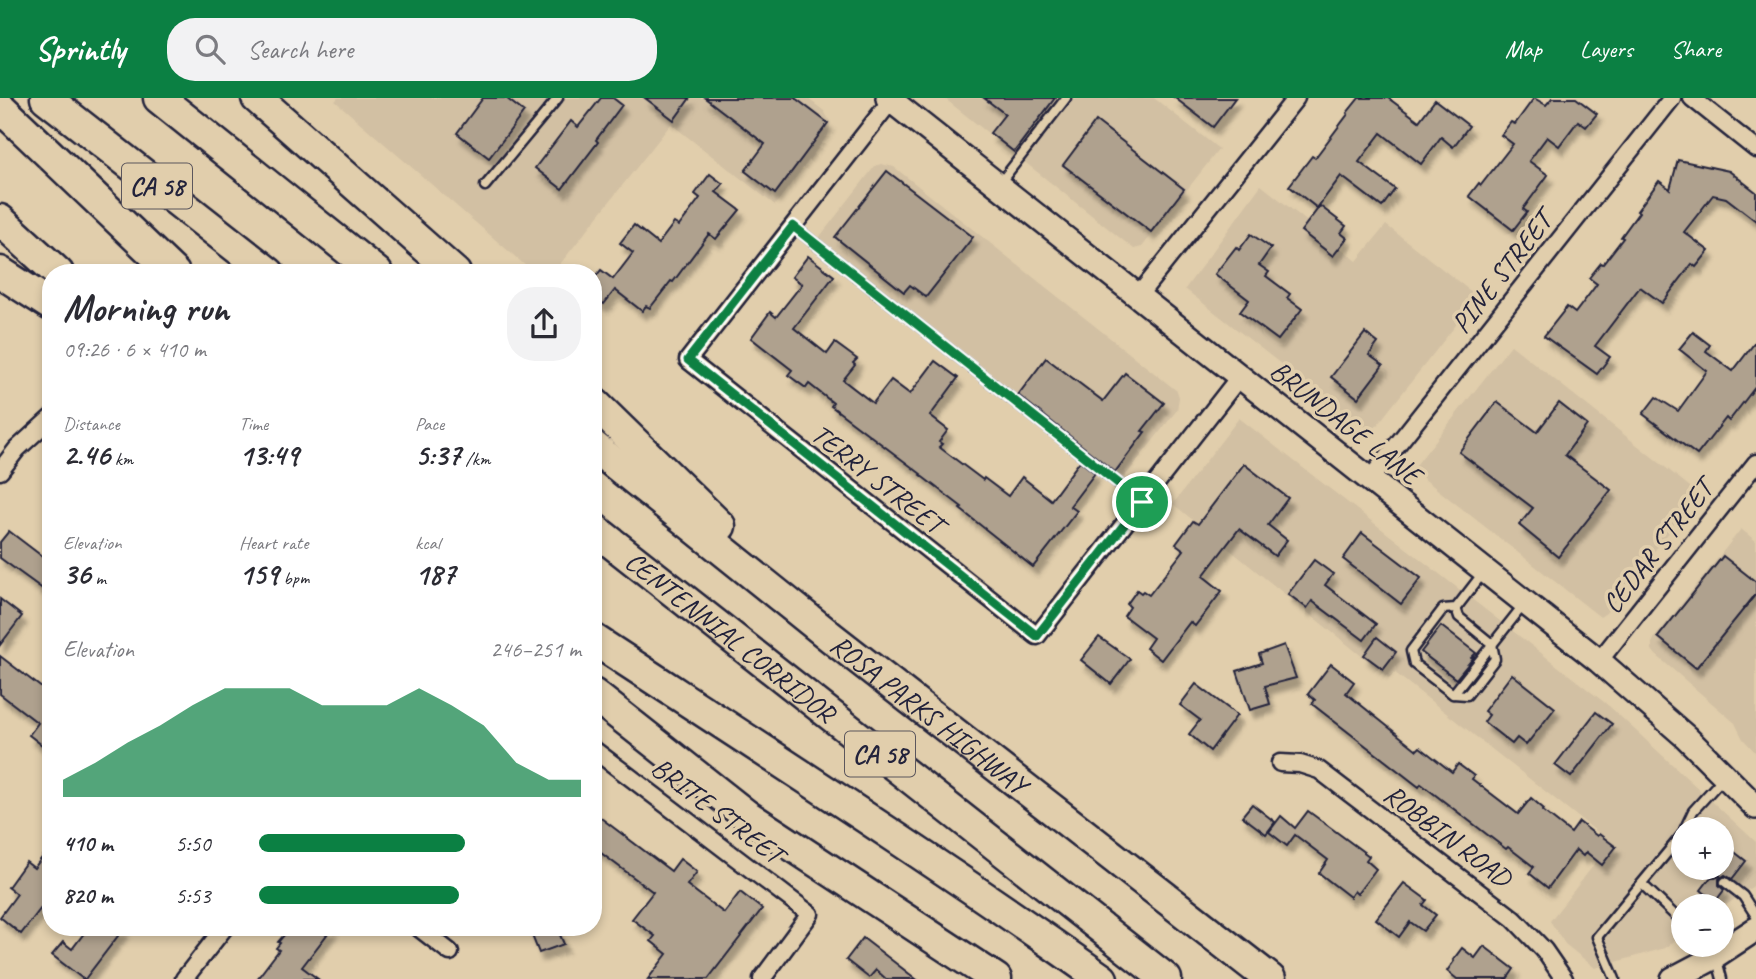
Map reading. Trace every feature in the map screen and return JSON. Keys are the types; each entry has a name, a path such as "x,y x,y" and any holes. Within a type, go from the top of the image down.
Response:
{"highway":[{"name":"CA 58","path":"46,98 257,264"},
{"name":"CA 58","path":"159,98 366,264"},
{"path":"257,98 445,264"},
{"path":"0,107 165,264"},
{"path":"0,220 48,264"},
{"path":"0,272 42,299"},
{"path":"602,411 832,638"},
{"name":"ROSA PARKS HIGHWAY","path":"602,453 832,638 1270,979"},
{"name":"CENTENNIAL CORRIDOR","path":"602,535 1166,979"},
{"path":"602,645 946,870 1102,979"},
{"path":"602,701 746,815 996,979"}],"main road":[{"name":"BRUNDAGE LANE","path":"891,99 1600,661 1686,737 1756,807"},
{"path":"1734,940 1756,929"},
{"path":"1673,979 1703,957"}],"street":[{"path":"1138,296 1296,98"},
{"name":"PINE STREET","path":"1370,480 1672,98"},
{"path":"1692,98 1756,149"},
{"path":"793,226 891,99"},
{"name":"TERRY STREET","path":"793,226 688,360 1037,636 1142,502"},
{"path":"1142,502 1240,376"},
{"path":"0,471 17,449 42,426"},
{"name":"CEDAR STREET","path":"1600,661 1756,463"},
{"name":"BRITE STREET","path":"602,756 810,914 762,979"},
{"name":"ROBBIN ROAD","path":"1280,763 1300,764 1319,770 1514,919 1544,950 1564,979"},
{"path":"184,979 218,936"},
{"path":"429,936 450,952"}],"lane":[{"path":"485,186 558,98"},
{"path":"998,185 1066,98"},
{"path":"793,226 1142,502"},
{"path":"1485,571 1456,608 1443,609 1411,651 1414,664 1453,694 1525,602"},
{"path":"1456,608 1459,617 1492,644"},
{"path":"1690,817 1725,776"},
{"path":"1615,979 1597,937 1671,849"},
{"path":"1725,882 1743,896 1756,916"},
{"path":"1642,884 1671,912"},
{"path":"1713,957 1722,979"}],"shaded area":[{"path":"338,98 807,98 824,111 831,123 828,135 775,205 671,124 560,264 524,264 335,101"},
{"path":"944,98 1154,98 1219,149 1142,247 1134,249"},
{"path":"881,164 894,167 1177,391 1177,410 1123,479 818,239 875,166"},
{"path":"1261,185 1357,261 1386,225 1478,297 1369,433 1185,289"},
{"path":"1511,345 1699,494 1606,613 1600,617 1414,471"},
{"path":"1239,418 1609,706 1729,817 1671,817 1671,880 1734,880 1734,822 1756,842 1756,884 1734,900 1734,894 1671,894 1671,944 1665,948 1595,968 1565,944 1550,921 1611,843 1394,672 1389,678 1173,504"},
{"path":"1741,529 1756,541 1756,753 1743,739 1735,723 1652,650 1655,637"}],"building":[{"path":"483,98 506,98 524,112 489,158 457,133"},
{"path":"601,98 613,98 622,105 562,189 535,168 571,121 578,127"},
{"path":"645,98 690,98 674,120"},
{"path":"705,98 795,98 828,123 775,194 745,171 765,144"},
{"path":"984,98 1055,98 1014,152 990,133 1005,114"},
{"path":"1175,98 1235,98 1213,127"},
{"path":"1359,98 1388,98 1419,121 1435,100 1469,126 1453,147 1441,137 1421,164 1381,133 1359,162 1395,189 1382,207 1341,176 1317,208 1289,186 1312,156 1315,158"},
{"path":"1534,98 1546,105 1552,98 1576,98 1597,114 1586,127 1578,121 1559,146 1547,137 1529,161 1548,175 1523,209 1527,212 1513,230 1469,196 1513,144 1501,135 1511,122 1515,124"},
{"path":"1096,121 1184,189 1151,232 1063,165"},
{"path":"1678,160 1729,171 1756,192 1756,221 1726,198 1713,195 1684,232 1709,251 1696,267 1692,264 1662,303 1640,287 1595,346 1610,357 1597,374 1544,336 1567,307 1575,313 1597,284 1589,278 1623,238 1621,237 1639,212 1637,211 1659,181 1670,189"},
{"path":"887,171 973,237 926,297 910,285 904,292 835,237"},
{"path":"710,174 723,184 716,192 740,210 716,239 709,234 650,308 646,306 642,311 615,290 604,304 602,303 602,271 613,279 633,253 620,243 634,225 658,244 674,223 679,226 700,198 695,194"},
{"path":"1320,206 1346,226 1341,233 1347,238 1333,256 1301,231"},
{"path":"1251,234 1271,248 1259,265 1269,272 1266,276 1290,294 1287,298 1302,309 1278,340 1240,312 1249,300 1215,274 1236,247 1239,250"},
{"path":"808,256 834,276 794,328 827,354 835,343 857,359 843,380 873,403 891,380 910,394 935,361 958,378 930,416 948,430 939,442 942,444 939,447 983,480 984,478 1008,496 1022,477 1051,500 1080,461 1095,473 1070,506 1077,511 1033,567 921,474 831,406 833,403 809,384 806,388 788,375 792,370 751,338 770,312 776,317 802,284 792,277"},
{"path":"1693,332 1710,345 1706,351 1733,371 1756,341 1756,386 1729,421 1726,418 1697,455 1643,414 1656,397 1678,411 1707,371 1679,349"},
{"path":"1365,333 1378,343 1369,355 1383,365 1358,398 1331,377"},
{"path":"1046,358 1103,401 1125,373 1164,403 1115,472 1018,395"},
{"path":"1497,402 1537,432 1559,403 1587,425 1565,455 1611,490 1558,557 1519,525 1533,508 1459,452"},
{"path":"1244,464 1288,498 1268,525 1287,540 1275,556 1239,529 1203,576 1222,591 1195,626 1190,622 1161,660 1146,648 1153,638 1124,616 1130,607 1127,604 1137,590 1149,595 1184,550 1176,544 1193,521 1198,524"},
{"path":"9,531 42,556 42,588 0,558 0,542"},
{"path":"1362,533 1421,578 1401,604 1343,559"},
{"path":"1723,556 1756,582 1756,594 1696,668 1658,637"},
{"path":"1314,560 1333,574 1325,585 1376,624 1364,640 1312,601 1307,608 1288,594"},
{"path":"0,599 22,616 0,645"},
{"path":"1441,626 1476,653 1456,679 1421,652"},
{"path":"1099,637 1130,659 1111,684 1081,660"},
{"path":"1377,637 1396,652 1383,669 1364,655"},
{"path":"1284,645 1296,678 1265,686 1270,704 1250,710 1237,671 1262,663 1259,654"},
{"path":"0,656 42,688 42,745 29,735 38,723 0,694"},
{"path":"1331,664 1354,682 1346,693 1417,750 1420,747 1452,772 1458,764 1474,776 1472,779 1518,814 1531,798 1571,833 1579,822 1616,847 1602,865 1586,852 1583,856 1576,850 1548,888 1529,873 1534,867 1421,784 1419,787 1312,704 1315,700 1308,694"},
{"path":"1512,674 1555,708 1526,745 1517,738 1512,744 1484,722 1489,715 1484,711"},
{"path":"1196,684 1237,715 1210,751 1189,734 1200,720 1180,705"},
{"path":"1596,712 1612,724 1571,777 1555,765"},
{"path":"1252,804 1275,822 1266,834 1242,816"},
{"path":"1308,811 1369,856 1366,860 1376,869 1357,894 1354,891 1350,897 1319,873 1328,860 1295,835 1287,846 1269,832 1281,816 1295,828"},
{"path":"602,819 671,871 680,859 697,872 687,885 724,913 740,892 762,909 708,979 648,979 667,954 651,941 655,936 632,919 653,892 602,854"},
{"path":"1734,852 1746,861 1734,876"},
{"path":"42,858 42,907 21,934 0,917 17,894 8,887 26,862 34,868"},
{"path":"1709,880 1719,880 1719,885 1724,890 1721,894 1706,894 1701,890"},
{"path":"1404,883 1427,900 1423,905 1436,915 1423,931 1410,922 1399,937 1376,919"},
{"path":"82,936 118,936 85,979 52,955 63,942 72,949"},
{"path":"283,936 326,936 302,967 318,979 257,979 279,950 276,948 280,943 278,942"},
{"path":"532,936 560,936 564,944 539,953"},
{"path":"863,938 916,979 886,979 876,970 869,978 846,960"},
{"path":"1484,946 1514,969 1507,979 1457,979 1447,971 1462,948 1475,958"}],"route":[{"path":"793,226 1142,502 1037,636 688,360 793,226"}]}
